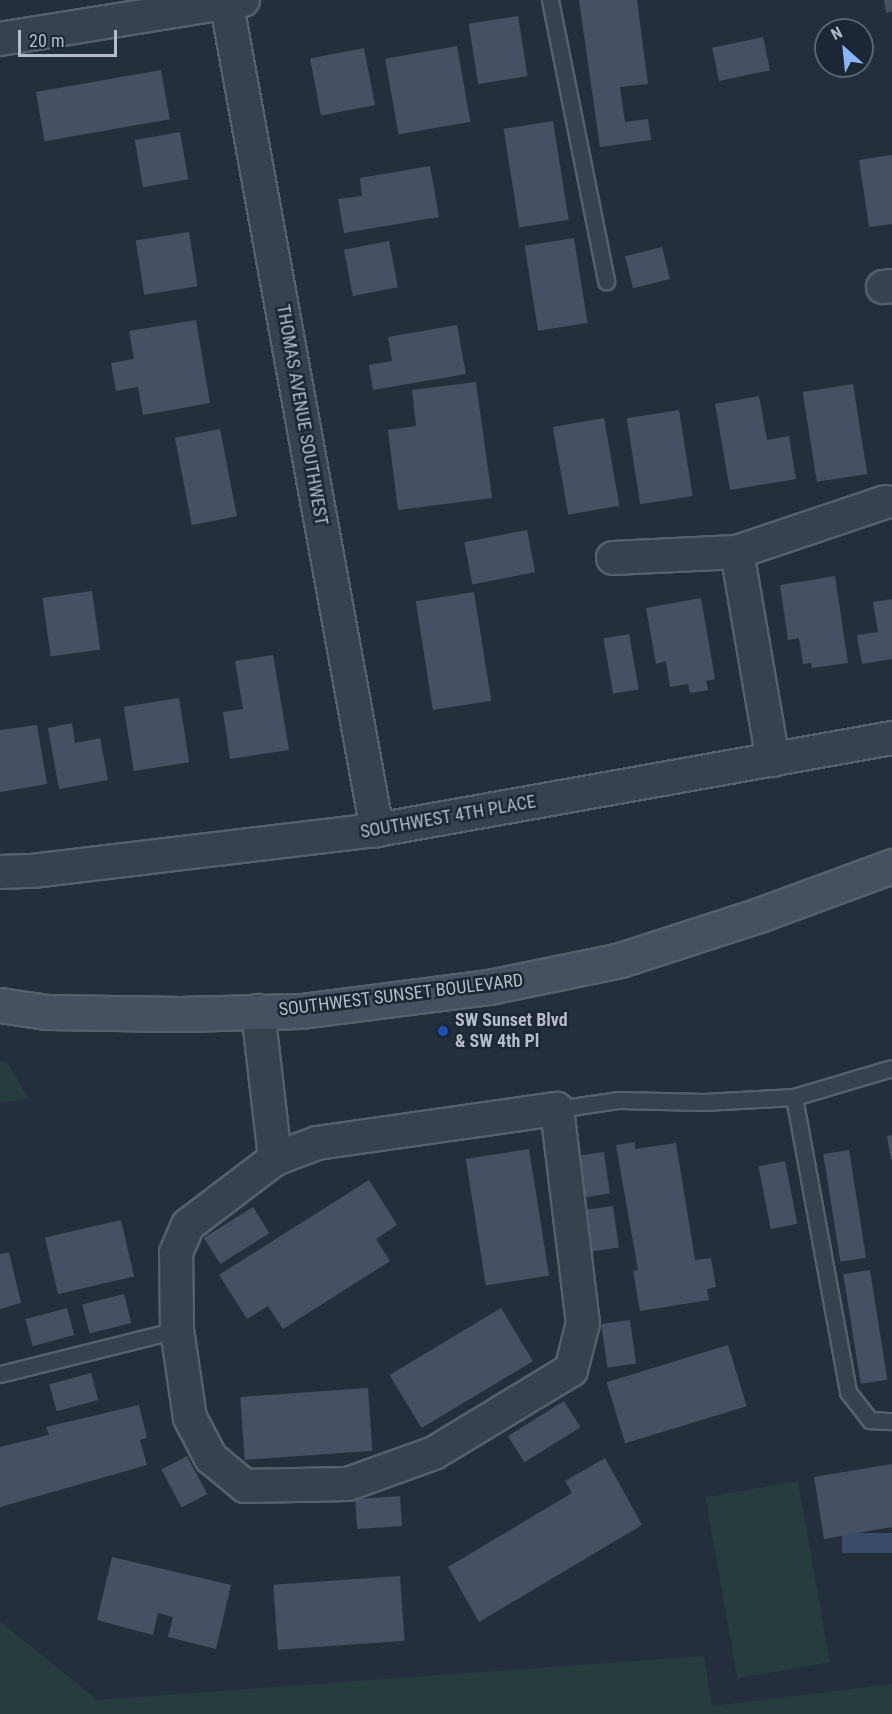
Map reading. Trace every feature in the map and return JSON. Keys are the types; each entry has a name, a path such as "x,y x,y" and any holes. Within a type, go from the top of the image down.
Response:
{"main road":[{"name":"SOUTHWEST SUNSET BOULEVARD","path":"0,1005 58,1012 180,1014 301,1011 489,987 620,960 759,915 892,866"}],"street":[{"path":"0,39 232,1"},
{"name":"THOMAS AVENUE SOUTHWEST","path":"232,1 377,830"},
{"path":"613,558 737,552 886,502"},
{"path":"737,552 773,760"},
{"name":"SOUTHWEST 4TH PLACE","path":"0,872 32,871 377,830 892,738"},
{"path":"258,1011 275,1159"},
{"path":"557,1109 583,1323 571,1370 434,1453 348,1484 245,1486 211,1458 190,1418 177,1330 176,1253 188,1225 275,1159 318,1143 557,1109"}],"lane":[{"path":"550,0 606,281"},
{"path":"557,1109 619,1100 704,1102 794,1097 892,1068"},
{"path":"794,1097 848,1392 870,1420 892,1421"},
{"path":"0,1374 177,1330"}],"green space":[{"path":"0,1061 7,1062 29,1099 0,1103"},
{"path":"798,1481 830,1662 737,1679 705,1497"},
{"path":"0,1621 97,1700 704,1656 712,1706 892,1684 892,1714 0,1714"}],"water":[{"path":"842,1533 892,1533 892,1553 842,1553"}],"building":[{"path":"579,0 637,0 648,84 620,87 625,122 648,119 651,140 600,147"},
{"path":"884,0 892,0 892,11 886,13"},
{"path":"518,16 528,76 478,84 469,24"},
{"path":"763,37 770,70 719,81 712,48"},
{"path":"457,46 470,122 398,135 385,59"},
{"path":"364,48 375,105 321,115 310,58"},
{"path":"161,70 170,119 45,141 36,92"},
{"path":"553,121 569,220 519,228 504,129"},
{"path":"180,132 188,179 143,187 135,140"},
{"path":"892,155 892,224 869,227 859,160"},
{"path":"430,166 439,217 344,233 338,199 362,196 360,178"},
{"path":"189,232 198,286 144,295 136,240"},
{"path":"574,238 587,323 538,331 525,246"},
{"path":"389,241 398,287 353,296 344,250"},
{"path":"662,247 670,279 633,288 625,256"},
{"path":"196,320 210,403 143,415 138,387 116,391 111,363 134,359 129,331"},
{"path":"457,325 466,374 373,390 369,365 392,361 388,337"},
{"path":"476,382 492,498 398,510 388,430 416,426 412,390"},
{"path":"853,384 867,474 817,482 803,392"},
{"path":"759,396 767,440 789,436 796,479 730,490 715,404"},
{"path":"679,410 693,496 640,504 627,418"},
{"path":"604,418 619,506 568,515 553,427"},
{"path":"220,429 237,516 192,525 175,438"},
{"path":"527,530 535,572 472,584 464,542"},
{"path":"835,576 848,663 812,668 811,663 803,664 799,638 788,640 780,585"},
{"path":"92,591 100,649 51,656 42,598"},
{"path":"474,592 491,701 433,710 416,601"},
{"path":"701,598 715,679 706,681 708,690 690,693 688,684 670,687 666,661 656,664 646,608"},
{"path":"892,599 892,659 862,664 857,635 878,632 873,602"},
{"path":"629,634 639,689 613,694 603,639"},
{"path":"273,655 289,750 230,759 223,712 243,709 235,661"},
{"path":"179,698 189,762 134,771 124,707"},
{"path":"72,723 75,743 100,738 108,780 59,789 48,728"},
{"path":"37,725 47,784 0,792 0,730"},
{"path":"892,1135 892,1159 891,1160 887,1136"},
{"path":"635,1142 635,1149 676,1143 695,1260 711,1258 716,1287 707,1289 709,1300 640,1311 633,1271 638,1270 616,1145"},
{"path":"529,1149 549,1275 486,1285 466,1159"},
{"path":"849,1150 866,1258 840,1262 823,1154"},
{"path":"604,1152 610,1194 581,1198 575,1156"},
{"path":"785,1161 797,1224 771,1229 758,1166"},
{"path":"369,1180 397,1225 376,1239 390,1261 283,1329 268,1306 247,1319 219,1275"},
{"path":"613,1206 619,1248 588,1252 582,1210"},
{"path":"253,1207 269,1233 220,1264 204,1238"},
{"path":"121,1220 134,1277 58,1294 45,1238"},
{"path":"9,1252 21,1303 0,1309 0,1254"},
{"path":"870,1270 887,1380 861,1384 843,1274"},
{"path":"124,1294 131,1323 90,1334 82,1304"},
{"path":"67,1308 74,1335 33,1346 25,1319"},
{"path":"501,1308 533,1361 422,1428 390,1375"},
{"path":"630,1320 636,1364 607,1368 601,1324"},
{"path":"728,1345 747,1406 625,1443 607,1382"},
{"path":"91,1373 98,1400 57,1411 49,1384"},
{"path":"368,1388 372,1451 245,1460 240,1397"},
{"path":"564,1401 580,1427 524,1462 508,1436"},
{"path":"139,1405 147,1438 140,1440 147,1465 0,1507 0,1447 49,1435 46,1427"},
{"path":"187,1456 207,1494 182,1508 161,1470"},
{"path":"605,1458 642,1525 479,1622 448,1567 572,1493 565,1481"},
{"path":"892,1464 892,1527 824,1539 814,1477"},
{"path":"400,1496 402,1526 357,1529 355,1499"},
{"path":"112,1557 231,1585 216,1649 168,1637 173,1617 158,1613 153,1635 97,1620"},
{"path":"400,1576 405,1641 278,1650 273,1585"}],"place":[{"name":"SW Sunset Blvd & SW 4th Pl","path":"443,1031"}]}
